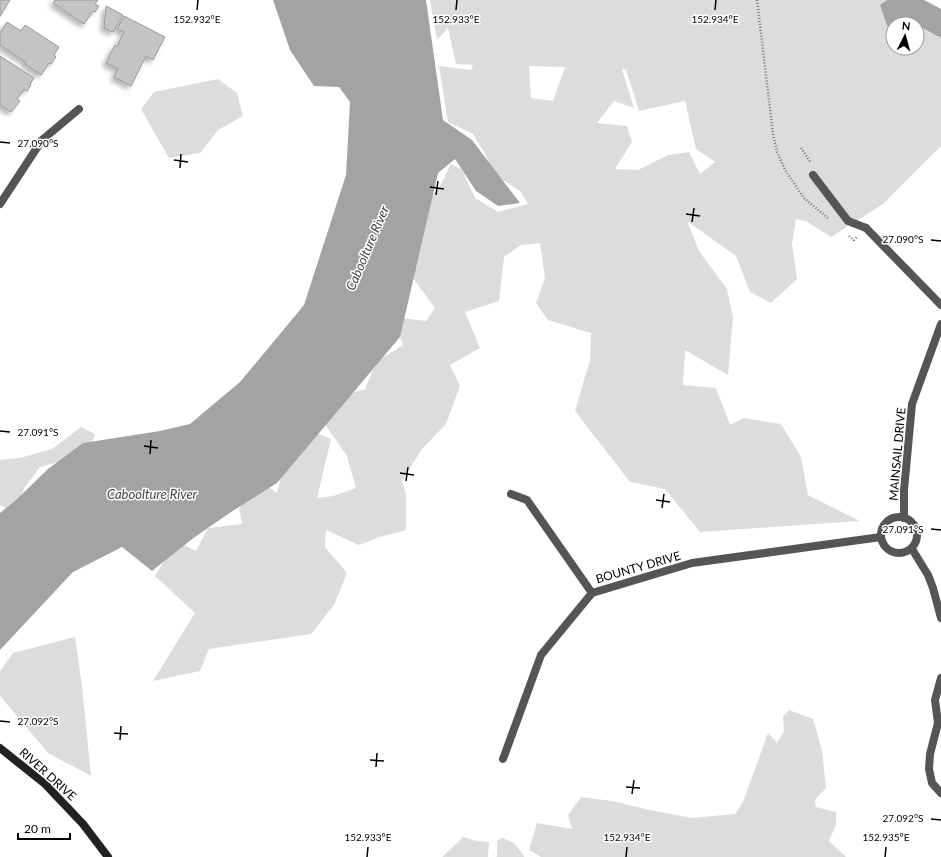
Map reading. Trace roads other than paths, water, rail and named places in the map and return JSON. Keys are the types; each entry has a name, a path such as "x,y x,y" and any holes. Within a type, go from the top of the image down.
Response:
{"main road":[{"name":"RIVER DRIVE","path":"2,749 45,784 83,824 108,857"}],"street":[{"path":"0,204 42,140 79,109"},
{"path":"813,175 848,221 866,228 941,305"},
{"name":"MAINSAIL DRIVE","path":"904,518 904,490 912,404 941,324"},
{"path":"511,494 527,500 592,593"},
{"path":"892,518 904,518 909,520 916,528 917,539 912,549 907,552 895,553 886,548 882,543 881,537 881,531 887,521 892,518"},
{"name":"BOUNTY DRIVE","path":"503,759 541,655 592,593 692,564 881,537"},
{"path":"912,549 928,576 933,588 941,618"},
{"path":"941,678 935,700 938,723 930,754 929,769 932,783 941,793"}],"water":[{"name":"Caboolture River","path":"273,0 426,0 443,120 472,140 520,203 498,206 476,191 455,159 438,173 400,337 277,483 192,539 152,571 122,547 73,572 0,650 0,513 16,500 48,469 83,443 160,431 190,424 240,382 304,305 346,175 350,102 339,87 314,86 290,50"},
{"path":"887,0 924,0 941,9 941,38 925,29 925,16 885,16 885,20 880,5"}]}
